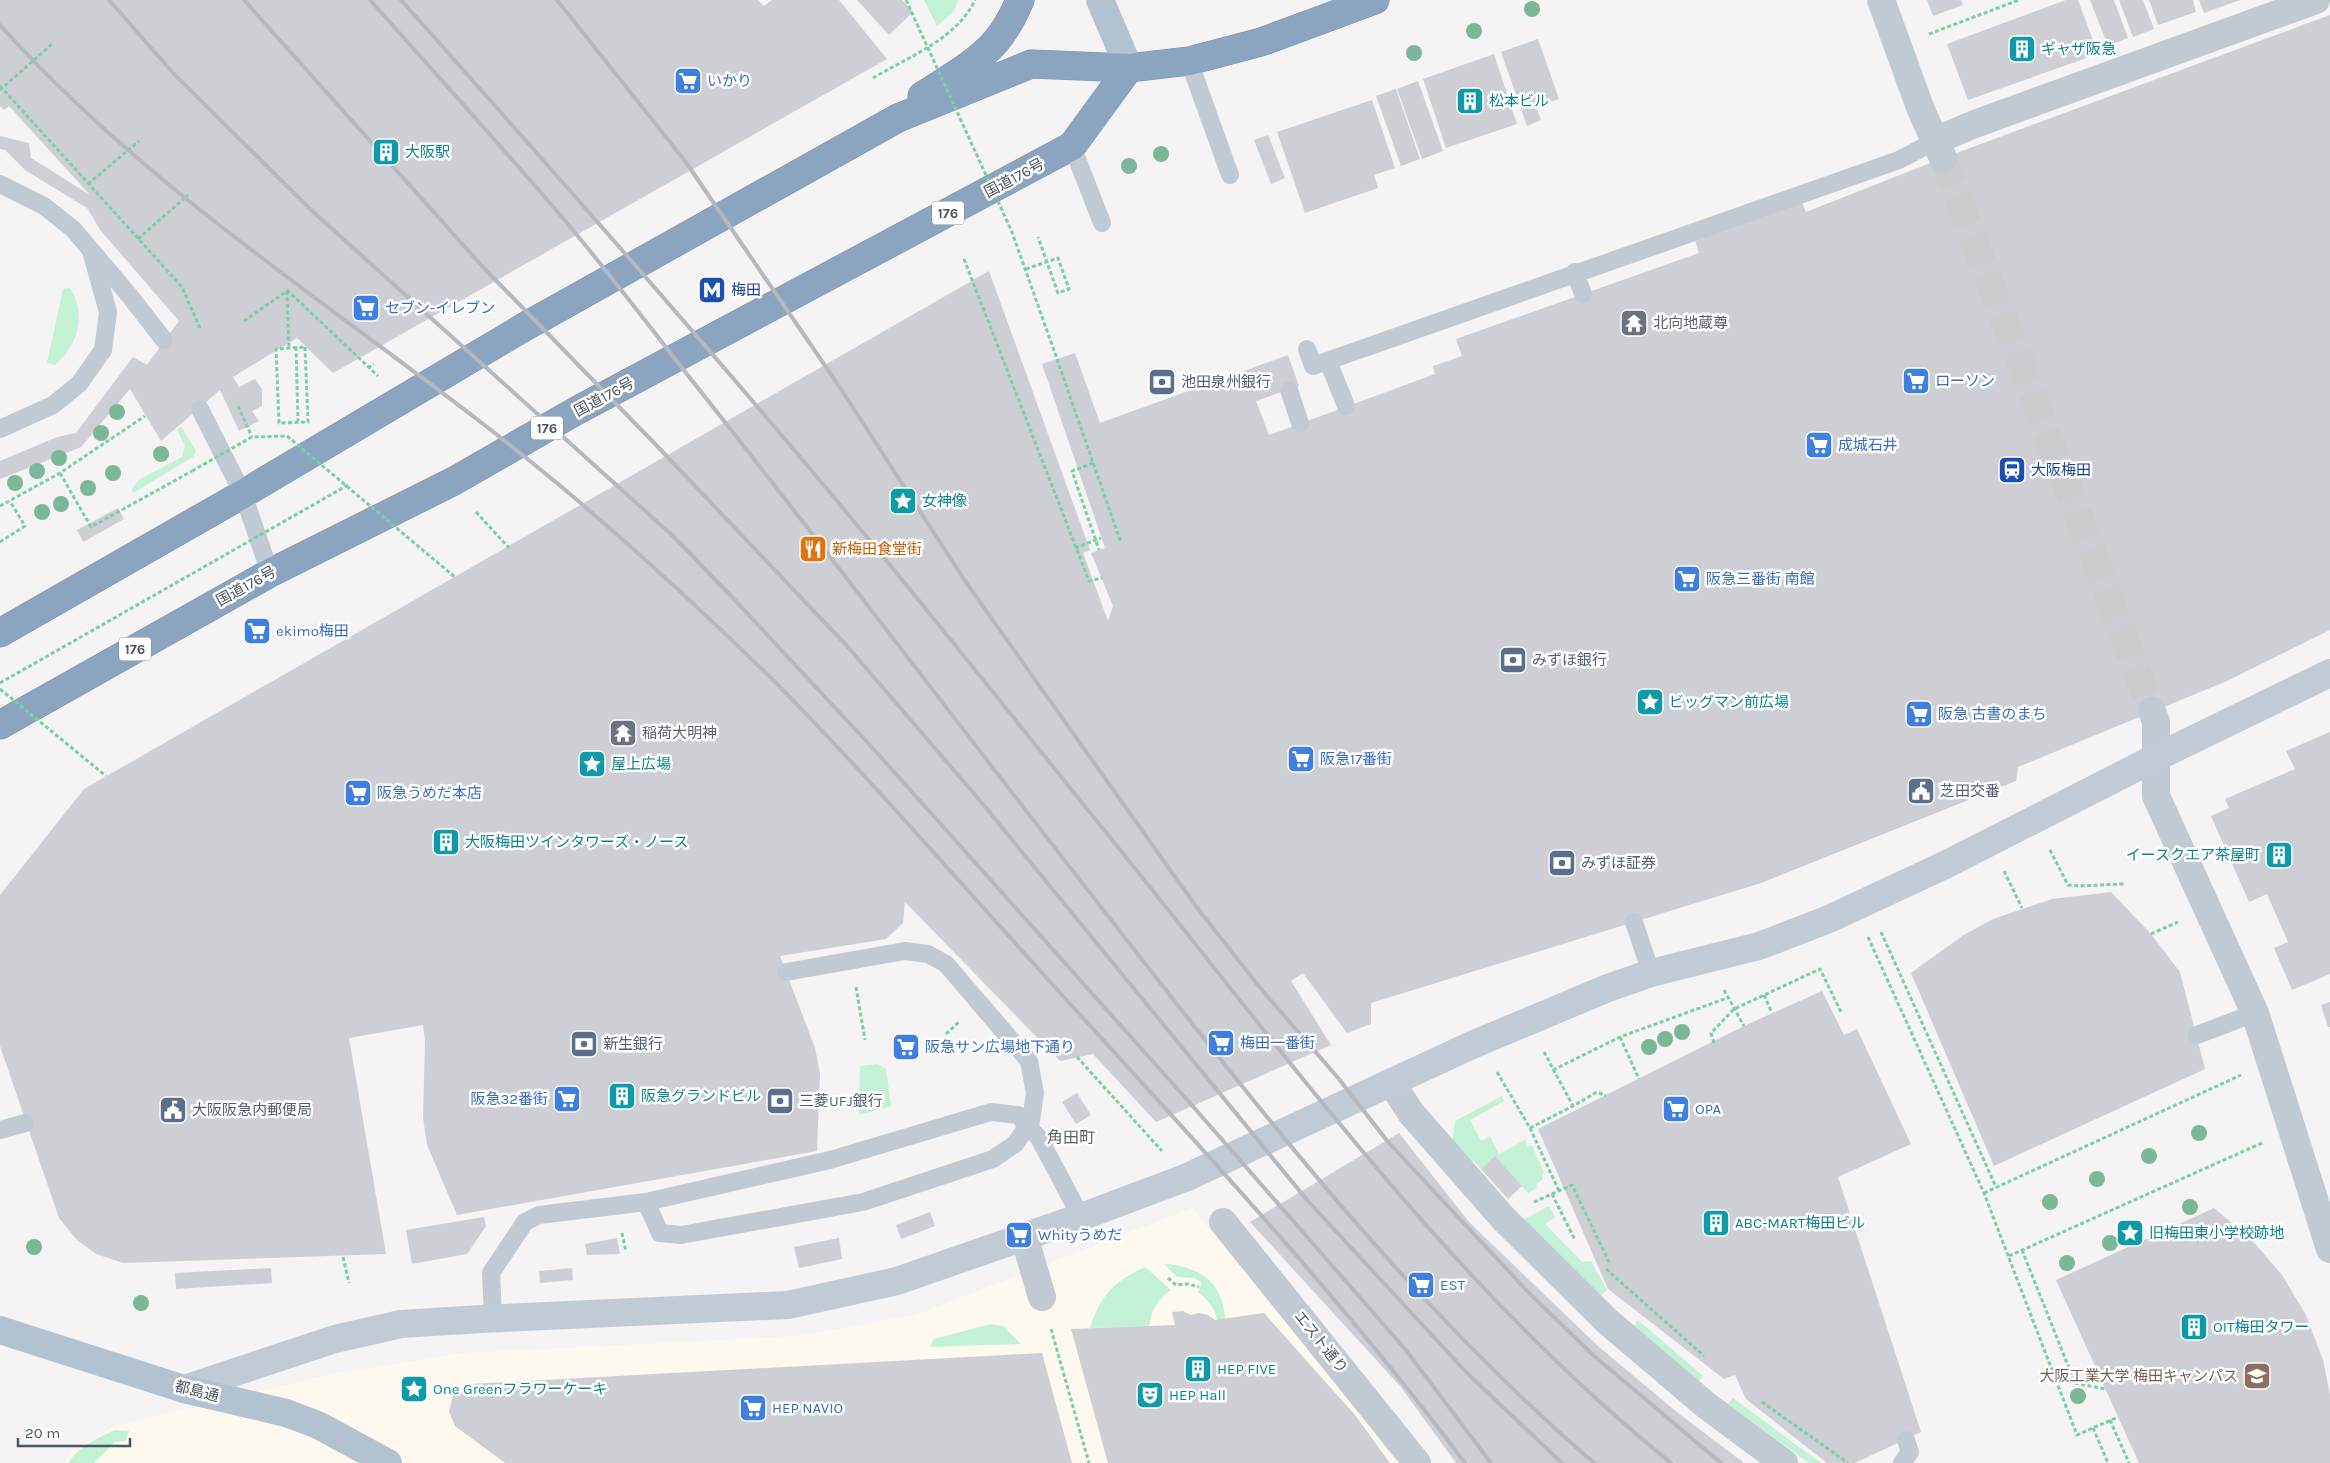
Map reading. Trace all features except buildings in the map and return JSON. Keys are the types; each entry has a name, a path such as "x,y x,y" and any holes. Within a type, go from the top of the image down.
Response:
{"highway":[{"path":"0,633 243,494 526,326 880,126 978,57 996,42 1020,0"},
{"path":"880,126 1031,64 1129,68 1189,61 1261,42 1375,0"},
{"name":"国道176号","path":"0,724 270,573 454,481 576,411 1072,146 1129,68"}],"main road":[{"path":"1100,0 1129,68"},
{"name":"都島通","path":"0,1330 184,1389 286,1413 318,1425 388,1463"}],"street":[{"path":"1881,0 1921,110 1939,149 1972,125 2316,0"},
{"path":"184,1389 335,1338 401,1324 788,1305 897,1281 1081,1217 1185,1178 1391,1082 1590,996 1651,973 1759,946 1829,919 1945,866 2156,758 2330,673"},
{"path":"2152,712 2156,722 2156,796 2255,1012 2330,1249"},
{"path":"1391,1082 1411,1113 1503,1218 1607,1321 1707,1406 1784,1463"},
{"name":"エスト通り","path":"1223,1222 1417,1463"},
{"path":"1024,1236 1042,1298"}],"lane":[{"path":"1189,61 1230,175"},
{"path":"1072,146 1102,223"},
{"path":"1306,349 1313,366 1575,272 1899,160 1939,149"},
{"path":"0,184 44,206 73,229 130,295 164,340"},
{"path":"0,429 53,405 79,384 102,350 108,312 91,251"},
{"path":"1575,272 1583,294"},
{"path":"1328,360 1346,406"},
{"path":"1288,390 1300,424"},
{"path":"200,408 243,494 270,573"},
{"path":"1634,922 1651,973"},
{"path":"646,1202 660,1233 681,1235 872,1198 993,1159 1015,1144 1031,1121 1036,1093 1028,1061 946,964 928,954 905,951 786,972"},
{"path":"2197,1035 2255,1012"},
{"path":"493,1318 491,1273 525,1222 539,1215 646,1202 830,1160 991,1112 1018,1115 1039,1138 1081,1217"},
{"path":"0,1130 25,1123"},
{"path":"1902,1463 1910,1452 1906,1440"}],"path":[{"path":"906,0 1012,232 1121,543"},
{"path":"873,78 942,38 960,22 975,0"},
{"path":"1928,34 2019,0"},
{"path":"52,44 1,88 182,287 200,328"},
{"path":"88,184 139,141"},
{"path":"138,239 188,196"},
{"path":"1026,269 1042,264 1050,261 1058,258 1069,289 1058,293 1051,274 1048,265 1045,256 1042,246 1038,237"},
{"path":"964,259 1089,581 1102,578"},
{"path":"244,321 287,290"},
{"path":"287,290 289,348"},
{"path":"287,290 368,368 383,380"},
{"path":"305,347 306,350 308,422 279,423 276,349 296,349 305,347"},
{"path":"296,349 298,423"},
{"path":"368,368 374,364"},
{"path":"238,406 252,438"},
{"path":"0,506 60,473 145,416"},
{"path":"60,473 91,526 252,438 287,436 348,485 456,578"},
{"path":"1093,463 1072,471 1099,550"},
{"path":"0,683 348,485"},
{"path":"0,542 25,526 10,501"},
{"path":"476,512 509,548"},
{"path":"1075,548 1101,538"},
{"path":"0,689 106,776"},
{"path":"2049,848 2068,885 2088,887 2124,884"},
{"path":"2003,871 2022,908"},
{"path":"2151,934 2183,919"},
{"path":"1880,930 1996,1187"},
{"path":"1867,936 1984,1193 2077,1435 2118,1417"},
{"path":"1714,1043 1711,1033 1734,1009 1820,968 1841,1012"},
{"path":"1721,982 1726,998 1744,1026"},
{"path":"855,983 865,1040"},
{"path":"1764,995 1772,1013"},
{"path":"1553,1070 1620,1037 1726,998"},
{"path":"1620,1037 1639,1079"},
{"path":"1542,1049 1574,1106"},
{"path":"1077,1057 1165,1155"},
{"path":"1496,1071 1530,1128 1559,1191"},
{"path":"1984,1193 2244,1073"},
{"path":"1530,1128 1597,1092 1606,1096"},
{"path":"2009,1256 2263,1142"},
{"path":"1535,1202 1572,1185 1609,1262"},
{"path":"1552,1194 1579,1247"},
{"path":"2022,1250 2075,1383 2105,1389"},
{"path":"343,1257 349,1283"},
{"path":"1600,1264 1706,1358"},
{"path":"1168,1278 1176,1285 1188,1284 1199,1286"},
{"path":"1042,1298 1089,1463"},
{"path":"1755,1397 1848,1463"},
{"path":"2110,1420 2129,1463"},
{"path":"2093,1428 2108,1463"}],"shaded area":[{"path":"1192,1208 1361,1413 1397,1463 65,1463 71,1451 113,1427 330,1374 463,1353 798,1336 915,1315"}],"green space":[{"path":"924,0 958,0 954,11 937,26"},
{"path":"70,288 75,298 79,319 74,339 63,357 55,365 47,363 63,289"},
{"path":"181,426 196,451 193,457 133,493 132,489 140,479 182,457 185,446 177,430"},
{"path":"878,1064 886,1069 891,1106 859,1115 860,1066"},
{"path":"1502,1096 1504,1101 1470,1120 1481,1141 1490,1136 1499,1154 1525,1140 1528,1147 1532,1145 1544,1173 1542,1175 1543,1179 1536,1184 1537,1188 1528,1193 1495,1157 1481,1169 1473,1160 1469,1163 1452,1143 1455,1121"},
{"path":"1549,1206 1555,1217 1545,1224 1582,1262 1591,1261 1607,1290 1600,1296 1521,1221"},
{"path":"1164,1264 1188,1268 1207,1278 1220,1295 1225,1319 1217,1320 1210,1304 1198,1292 1202,1283 1194,1278 1177,1277"},
{"path":"1145,1267 1171,1290 1156,1305 1149,1326 1090,1328 1104,1298 1116,1284"},
{"path":"1638,1320 1703,1376 1699,1381 1633,1326"},
{"path":"991,1324 1003,1326 1021,1344 930,1347 934,1339"},
{"path":"1733,1398 1821,1463 1809,1463 1728,1404"},
{"path":"115,1430 129,1431 126,1441 115,1442 94,1463 68,1463 83,1447"}],"tunnel":[{"path":"1943,158 2152,711"}],"railway":[{"path":"109,0 174,74 310,209 673,536 732,597 879,755 1190,1103 1405,1349 1491,1463"},
{"path":"244,0 482,266 658,447 847,646 982,803 1307,1200 1467,1373 1562,1463"},
{"path":"370,0 567,223 597,260 783,496 1191,1023 1317,1177 1450,1326 1520,1396 1594,1463"},
{"path":"401,0 631,260 810,468 935,620 1301,1077 1369,1159 1440,1240 1513,1318 1590,1393 1671,1463"},
{"path":"557,0 685,161 839,386 965,581 1195,905 1261,989 1339,1079 1388,1142 1529,1293 1593,1355 1721,1463"},
{"path":"0,25 68,95 140,160 215,221 524,456 643,558 773,680 880,793 1265,1219 1367,1339 1465,1463"}],"place":[{"name":"ギャザ阪急","path":"2022,49"},
{"name":"いかり","path":"688,81"},
{"name":"松本ビル","path":"1470,101"},
{"name":"大阪駅","path":"386,152"},
{"name":"梅田","path":"712,290"},
{"name":"セブン-イレブン","path":"366,308"},
{"name":"北向地蔵尊","path":"1634,323"},
{"name":"ローソン","path":"1916,381"},
{"name":"池田泉州銀行","path":"1162,382"},
{"name":"成城石井","path":"1819,445"},
{"name":"大阪梅田","path":"2012,470"},
{"name":"女神像","path":"903,501"},
{"name":"新梅田食堂街","path":"813,549"},
{"name":"阪急三番街 南館","path":"1687,579"},
{"name":"ekimo梅田","path":"257,631"},
{"name":"みずほ銀行","path":"1513,660"},
{"name":"ビッグマン前広場","path":"1650,702"},
{"name":"阪急 古書のまち","path":"1919,714"},
{"name":"稲荷大明神","path":"623,733"},
{"name":"阪急17番街","path":"1301,759"},
{"name":"屋上広場","path":"592,764"},
{"name":"芝田交番","path":"1921,791"},
{"name":"阪急うめだ本店","path":"358,793"},
{"name":"大阪梅田ツインタワーズ・ノース","path":"446,842"},
{"name":"イースクエア茶屋町","path":"2279,855"},
{"name":"みずほ証券","path":"1562,863"},
{"name":"梅田一番街","path":"1221,1043"},
{"name":"新生銀行","path":"584,1044"},
{"name":"阪急サン広場地下通り","path":"906,1047"},
{"name":"阪急グランドビル","path":"622,1096"},
{"name":"阪急32番街","path":"567,1099"},
{"name":"三菱UFJ銀行","path":"780,1101"},
{"name":"OPA","path":"1676,1109"},
{"name":"大阪阪急内郵便局","path":"173,1110"},
{"name":"ABC-MART梅田ビル","path":"1716,1223"},
{"name":"旧梅田東小学校跡地","path":"2130,1233"},
{"name":"Whityうめだ","path":"1019,1235"},
{"name":"EST","path":"1421,1285"},
{"name":"OIT梅田タワー","path":"2194,1327"},
{"name":"HEP FIVE","path":"1198,1369"},
{"name":"大阪工業大学 梅田キャンパス","path":"2257,1376"},
{"name":"One Greenフラワーケーキ","path":"414,1389"},
{"name":"HEP Hall","path":"1150,1395"},
{"name":"HEP NAVIO","path":"753,1408"}],"district":[{"name":"角田町","path":"1071,1137"}]}
